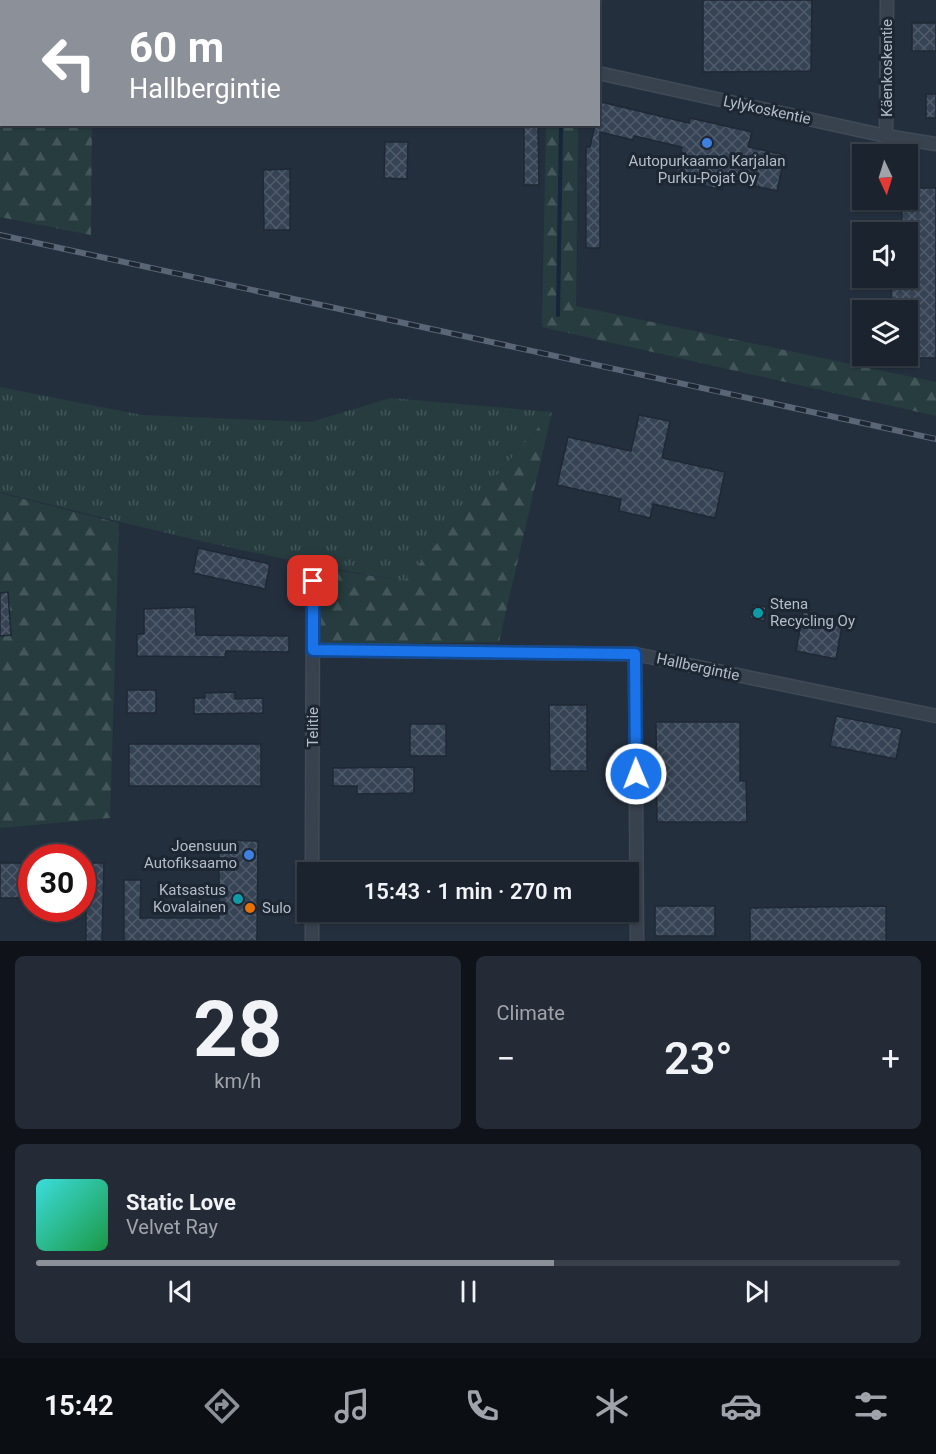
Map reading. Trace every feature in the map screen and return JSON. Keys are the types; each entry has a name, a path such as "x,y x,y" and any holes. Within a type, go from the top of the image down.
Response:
{"street":[{"name":"Käenkoskentie","path":"886,136 887,0"},
{"name":"Lylykoskentie","path":"600,73 886,136 936,144"},
{"name":"Telitie","path":"312,862 313,581"},
{"name":"Hallbergintie","path":"313,650 635,654 936,716"},
{"path":"635,654 637,941"},
{"path":"312,922 312,941"}],"green space":[{"path":"0,126 92,126 91,235 0,217"},
{"path":"546,126 578,126 576,306 936,382 936,416 542,327"},
{"path":"0,387 142,415 311,422 390,398 552,412 404,581 252,552 0,492"},
{"path":"552,412 499,642 321,645 321,568 404,581"},
{"path":"0,493 119,523 110,818 0,828"}],"building":[{"path":"703,0 812,0 811,71 703,72"},
{"path":"912,23 936,23 936,51 912,51"},
{"path":"926,94 936,94 936,118 926,118"},
{"name":"Autopurkaamo Karjalan Purku-Pojat Oy","path":"601,102 689,123 690,118 752,132 748,147 785,155 777,191 724,179 722,190 675,179 682,147 634,136 633,140 600,132 600,248 586,248 586,147 590,147 595,126 600,126"},
{"path":"524,127 538,127 539,185 524,185"},
{"path":"385,142 408,142 407,179 384,178"},
{"path":"290,169 290,230 264,230 263,170"},
{"path":"918,188 936,188 936,358 918,358 918,300 891,300 892,288 918,288 918,222 902,222 902,210 918,210"},
{"path":"639,415 670,421 662,458 725,472 715,518 653,504 650,518 619,511 621,499 557,485 568,437 631,451"},
{"path":"198,548 270,564 265,589 193,573"},
{"path":"8,592 11,635 0,636 0,593"},
{"name":"Stena Recycling Oy","path":"753,605 766,607 764,621 750,618"},
{"path":"195,607 196,635 289,636 289,652 226,651 225,657 137,656 137,634 144,634 144,609"},
{"path":"803,612 843,620 836,659 796,651"},
{"path":"127,690 156,690 156,713 127,713"},
{"path":"235,692 235,699 263,698 263,713 194,714 194,698 205,698 205,693"},
{"path":"549,705 587,705 587,771 550,771"},
{"path":"836,716 902,729 896,759 830,746"},
{"path":"656,722 740,722 740,781 746,781 747,822 657,822"},
{"path":"410,724 446,724 446,756 410,756"},
{"path":"129,744 261,744 261,786 129,786"},
{"path":"414,767 414,793 357,794 357,786 333,786 333,768"},
{"name":"Katsastus Kovalainen","path":"219,840 258,841 257,941 124,941 124,880 141,880 140,918 219,918"},
{"path":"0,863 18,863 18,898 0,898"},
{"path":"96,863 104,863 102,941 86,941 86,922 96,922"},
{"path":"655,906 715,906 715,936 655,936"},
{"path":"886,906 886,941 750,941 750,908"}],"waterway":[{"path":"558,315 561,126"}],"railway":[{"path":"0,235 936,439"}],"place":[{"name":"Autopurkaamo Karjalan Purku-Pojat Oy","path":"707,143"},
{"name":"Stena Recycling Oy","path":"758,613"},
{"name":"Joensuun Autofiksaamo","path":"249,855"},
{"name":"Katsastus Kovalainen","path":"238,899"},
{"name":"Sulo","path":"250,908"}],"route":[{"path":"313,581 313,650 635,654 636,774"}]}
